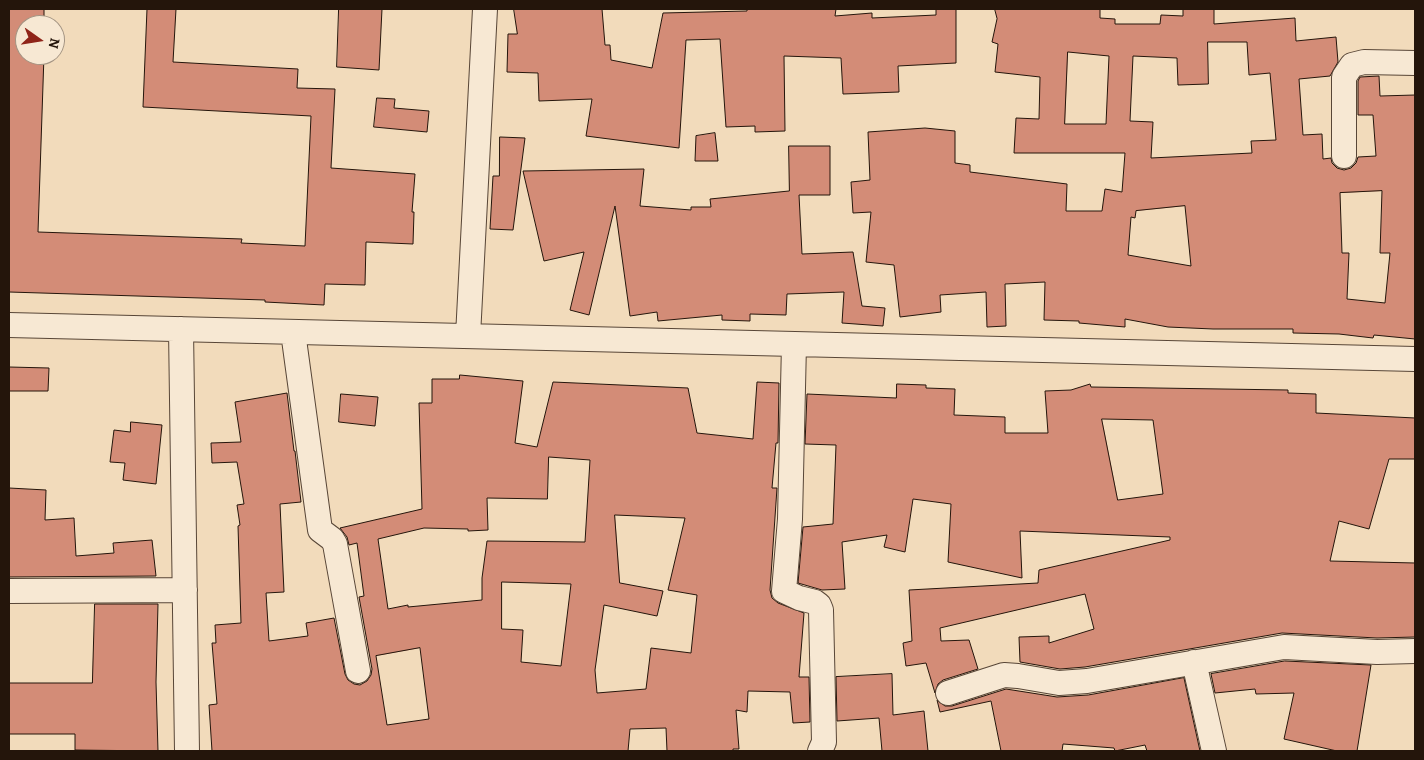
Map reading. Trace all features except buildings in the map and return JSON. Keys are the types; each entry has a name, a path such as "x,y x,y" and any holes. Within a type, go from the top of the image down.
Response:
{"street":[{"path":"468,336 486,9"},
{"path":"1344,156 1344,77 1352,66 1364,62 1415,63"},
{"path":"9,325 1415,359"},
{"path":"181,329 187,751"},
{"path":"293,332 320,530 332,539 335,544 358,671"},
{"path":"794,344 790,519 784,591 819,604 821,610 824,742 820,751"},
{"path":"9,592 185,590"},
{"path":"948,694 1004,676 1018,676 1068,683 1284,647 1377,652 1415,651"},
{"path":"1194,662 1214,751"}]}
